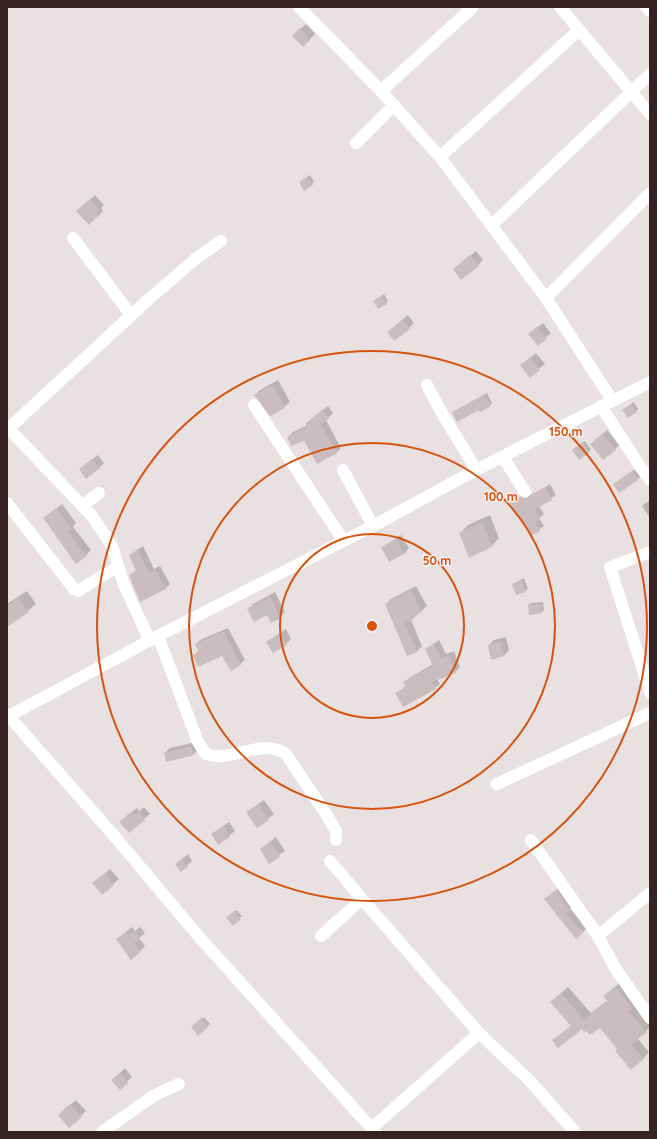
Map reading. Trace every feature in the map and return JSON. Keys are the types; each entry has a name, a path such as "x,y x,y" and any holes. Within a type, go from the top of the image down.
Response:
{"street":[{"path":"298,7 381,91 440,157 546,298 612,400"},
{"path":"381,91 472,7"},
{"path":"560,7 650,114"},
{"path":"646,7 650,11"},
{"path":"440,157 579,30"},
{"path":"492,225 650,74"},
{"path":"356,143 394,105"},
{"path":"546,298 650,193"},
{"path":"73,238 131,315"},
{"path":"221,241 198,257 131,315 8,430 92,516 112,546 117,567 154,638 198,742 206,754 220,756 266,749 280,750 286,754 321,805 336,831 336,840"},
{"path":"479,1032 373,1130 200,938 116,838 8,716 154,638 373,526 476,470 650,382"},
{"path":"427,385 436,404 458,437 476,470"},
{"path":"254,405 343,540"},
{"path":"601,406 650,480"},
{"path":"503,457 525,492"},
{"path":"343,470 373,526"},
{"path":"82,506 99,493"},
{"path":"7,503 74,589 78,591 117,567"},
{"path":"650,552 610,567 650,692"},
{"path":"497,784 650,713"},
{"path":"531,840 598,936 615,968 650,1018"},
{"path":"330,861 479,1032 530,1081 575,1132"},
{"path":"598,936 650,893"},
{"path":"321,936 362,899"},
{"path":"102,1132 155,1095 179,1084"}],"building":[{"path":"300,28 311,39 303,47 292,36"},
{"path":"308,177 313,185 304,191 299,182"},
{"path":"90,199 100,211 96,214 98,216 89,225 76,211"},
{"path":"470,255 479,266 461,280 453,269"},
{"path":"382,296 387,304 378,309 373,301"},
{"path":"403,320 410,329 394,341 387,332"},
{"path":"537,327 547,339 538,346 528,334"},
{"path":"531,357 540,370 530,378 520,365"},
{"path":"273,385 285,408 270,416 254,395"},
{"path":"484,395 491,406 480,412 479,410 457,422 452,412"},
{"path":"631,404 637,412 628,418 622,410"},
{"path":"322,410 329,418 321,425 337,453 317,464 304,441 291,446 287,437 308,427 305,424"},
{"path":"603,434 616,450 603,460 590,444"},
{"path":"583,442 589,453 579,460 572,450"},
{"path":"92,459 100,468 86,479 79,469"},
{"path":"632,471 638,480 619,493 613,484"},
{"path":"545,487 552,500 535,509 540,519 535,522 540,531 531,536 510,503 520,497 529,499 532,494"},
{"path":"56,508 72,529 68,532 87,556 76,564 43,518"},
{"path":"482,522 492,547 469,558 459,533"},
{"path":"396,539 404,554 389,562 381,547"},
{"path":"138,550 149,573 155,570 166,589 140,602 129,575 136,571 129,555"},
{"path":"522,580 526,592 516,595 512,584"},
{"path":"411,590 422,612 412,616 413,620 405,623 417,652 407,656 385,604"},
{"path":"270,597 281,618 271,623 267,615 254,622 247,609"},
{"path":"19,598 29,612 7,627 7,606"},
{"path":"541,604 542,613 529,615 528,605"},
{"path":"224,632 241,665 231,671 222,656 198,667 193,655 199,652 195,644"},
{"path":"280,633 287,645 273,653 266,642"},
{"path":"501,642 504,656 491,660 488,645"},
{"path":"434,644 441,658 449,655 456,673 432,682 436,689 403,707 395,693 406,687 403,682 433,666 425,649"},
{"path":"191,746 194,755 166,762 164,753"},
{"path":"259,804 269,820 257,828 246,812"},
{"path":"139,811 145,820 129,833 119,822 131,812 134,815"},
{"path":"224,826 230,837 218,845 211,834"},
{"path":"271,842 280,857 269,864 260,849"},
{"path":"182,859 188,867 180,872 175,864"},
{"path":"105,873 114,885 102,895 92,883"},
{"path":"556,890 570,910 566,913 583,933 576,939 544,899"},
{"path":"234,911 241,919 233,926 226,918"},
{"path":"135,931 140,939 134,943 141,952 131,960 116,939 126,932 129,935"},
{"path":"615,987 632,1008 628,1011 647,1032 631,1045 644,1059 631,1070 615,1051 617,1049 600,1028 590,1035 582,1029 558,1048 552,1040 571,1026 550,1002 561,993 584,1019 607,1001 603,996"},
{"path":"201,1018 208,1027 198,1036 191,1027"},
{"path":"120,1073 128,1083 120,1090 111,1080"},
{"path":"70,1104 82,1117 69,1128 58,1115"}]}
